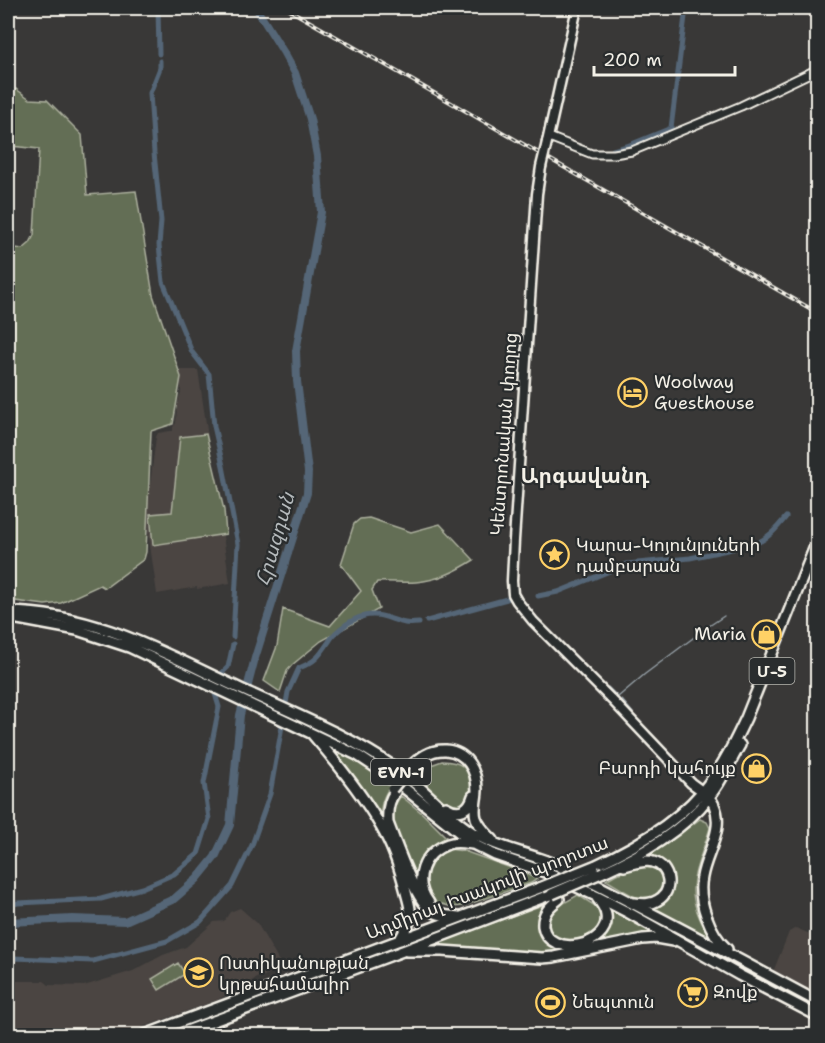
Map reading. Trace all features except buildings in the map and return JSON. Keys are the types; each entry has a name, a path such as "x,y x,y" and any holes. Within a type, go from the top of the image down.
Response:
{"highway":[{"name":"Ադմիրալ Իսակովի պողոտա","path":"142,1035 542,887 629,849 667,824 706,794 734,744 818,539"},
{"name":"Ադմիրալ Իսակովի պողոտա","path":"173,1035 555,896 575,884 627,861 668,835 695,813 735,754 753,717 818,554"},
{"name":"EVN-1","path":"8,612 46,614 95,625 291,718 361,746 400,771 467,828 499,846 552,863 633,903 818,1002"},
{"name":"EVN-1","path":"8,619 69,628 130,642"},
{"name":"EVN-1","path":"291,718 311,733 376,766 475,845 495,855 545,872 596,896 818,1016"},
{"path":"311,733 345,775 386,836 410,909 410,919 400,940"},
{"path":"386,836 384,806 388,794 394,790 421,757 435,750 448,750 465,758 473,768 477,791 476,819 499,846"},
{"path":"411,770 429,756 437,754 452,755 466,765 471,775 473,797 467,807 456,812 433,801"},
{"path":"394,790 388,805 388,823 418,895 434,912 461,916"},
{"path":"706,794 716,809 718,827 701,878 701,898 721,944 738,959"},
{"path":"461,916 443,911 429,903 422,888 421,875 427,858 436,851 449,844 460,842 475,845"},
{"path":"605,871 648,861 657,863 664,869 669,880 663,897 653,902 633,903 629,913"},
{"path":"555,896 545,913 544,932 552,941 571,945 592,941 605,925 607,916 596,896"},
{"path":"400,952 442,951 542,958 643,939 656,938 681,943"}],"main road":[{"name":"Կենտրոնական փողոց","path":"577,8 537,194 524,408 513,540 513,594 533,621 691,783 706,794"}],"street":[{"path":"548,140 592,154 632,151 741,106 818,69"}],"shaded area":[{"path":"180,370 198,370 230,583 157,594 146,517 156,437 158,433 173,431 176,423 177,405 181,392"},
{"name":"Ոստիկանության կրթահամալիր","path":"240,908 257,923 281,965 264,977 262,975 217,1000 121,1035 13,1035 8,1021 8,981 44,981 49,985 84,986 133,971 163,955 186,947 214,922 224,921 230,912"},
{"path":"796,928 817,937 817,996 773,972 789,932"}],"green space":[{"path":"16,89 30,99 47,100 82,135 87,195 136,191 153,295 181,377 173,424 151,431 144,559 105,588 100,585 61,603 45,605 8,600 8,247 23,249 34,235 39,149 11,146 8,140 8,94"},
{"path":"206,434 224,510 226,534 153,545 150,514 172,512 180,437"},
{"path":"369,518 411,532 440,524 474,560 453,572 424,581 377,582 372,590 379,609 321,641 292,665 287,671 280,692 264,681 277,646 283,609 330,626 361,591 341,564 354,524 360,519"},
{"path":"327,744 378,773 391,786 382,802 380,821"},
{"path":"442,761 458,764 467,772 470,793 465,807 441,805 414,777 431,765"},
{"path":"401,796 446,837 424,856 419,867 417,884 393,823 394,808"},
{"path":"700,819 707,822 710,828 696,870 693,893 695,905 707,936 651,907 671,885 651,857 652,854"},
{"path":"449,849 464,851 537,879 463,906 452,907 442,904 441,906 432,899 427,891 425,876 433,861"},
{"path":"644,865 653,867 660,872 663,878 664,885 657,896 649,899 639,898 606,880 616,874"},
{"path":"578,895 597,907 602,920 598,928 592,936 580,940 559,939 553,936 549,931 547,916 560,902 564,903"},
{"path":"545,904 539,914 539,931 553,946 570,949 544,953 438,947 436,945 436,944"},
{"path":"608,908 654,934 597,944 596,942 608,927"},
{"path":"634,909 769,979 767,982"},
{"path":"178,963 185,974 159,990 152,979"}],"waterway":[{"path":"158,8 159,54"},
{"name":"Հրազդան","path":"8,922 73,919 125,921 174,899 197,879 215,857 230,825 240,715 255,658 307,493 308,472 297,381 296,351 321,212 317,156 310,119 295,73 256,8"},
{"path":"613,150 671,128 686,8"},
{"path":"160,61 160,68 150,93 161,221 159,245 163,282 192,352 209,374 214,426 238,544 233,637"},
{"path":"538,596 558,592 627,564 690,558 755,544 769,536 786,517"},
{"path":"427,621 507,599"},
{"path":"8,960 13,958 93,961 167,941 200,922 232,886 252,845 270,794 288,692 299,668 318,657 340,629 359,617 375,615 407,623 419,623"},
{"path":"700,632 724,616"},
{"path":"608,687 618,697 697,635"},
{"path":"216,679 228,667 233,644"},
{"path":"8,905 101,899 142,888 174,874 198,854 209,819 204,783 219,707 213,687"},
{"path":"622,700 633,713"}],"railway":[{"path":"286,8 818,313"}],"place":[{"name":"Woolway Guesthouse","path":"633,392"},
{"name":"Կարա-Կոյունլուների դամբարան","path":"555,555"},
{"name":"Maria","path":"767,634"},
{"name":"Բարդի կահույք","path":"757,768"},
{"name":"Ոստիկանության կրթահամալիր","path":"198,973"},
{"name":"Զովք","path":"692,992"},
{"name":"Նեպտուն","path":"551,1002"}],"district":[{"name":"Արգավանդ","path":"585,476"}]}
